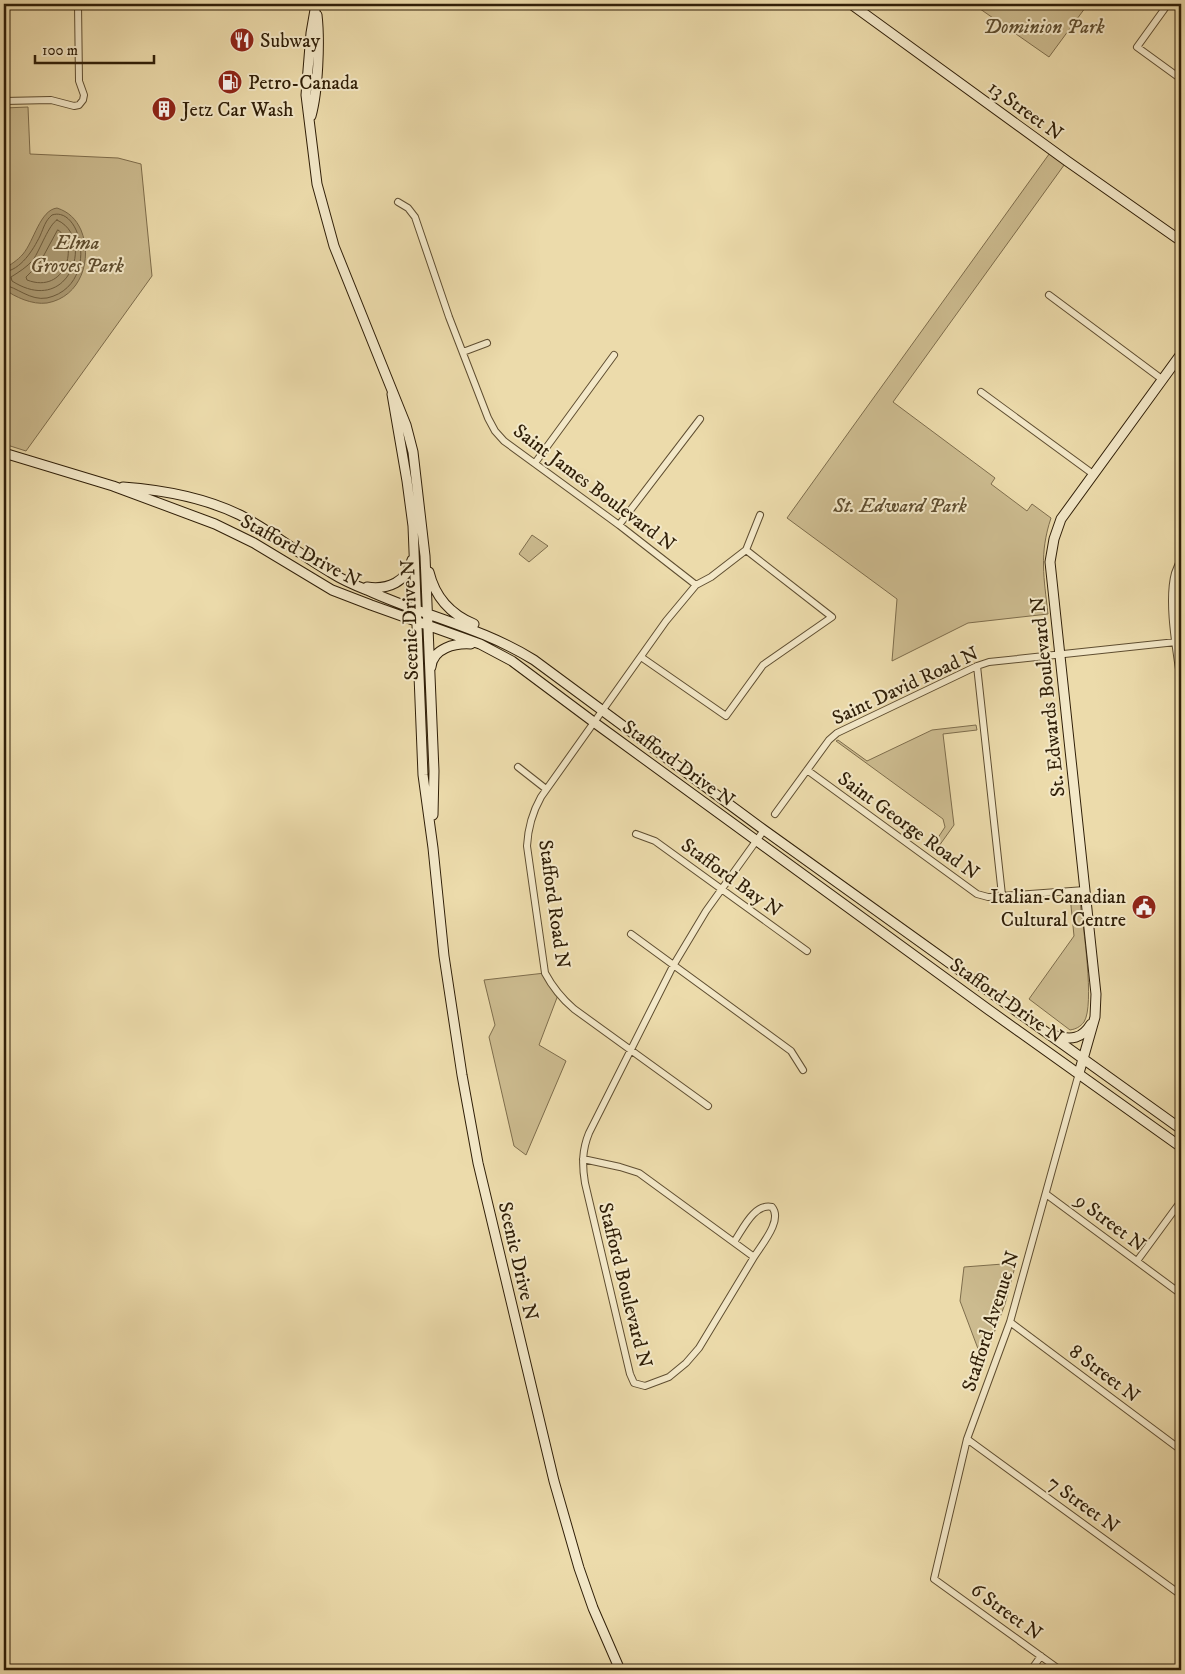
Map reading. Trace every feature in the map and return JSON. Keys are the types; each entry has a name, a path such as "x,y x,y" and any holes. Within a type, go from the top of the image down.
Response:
{"main road":[{"name":"13 Street N","path":"851,4 1181,242"},
{"name":"Scenic Drive N","path":"316,5 311,27 306,95 313,159 322,208 334,246 406,425 413,452 425,556 434,771 433,848"},
{"name":"St. Edwards Boulevard N","path":"1079,1073 1095,1017 1096,994 1050,562 1054,539 1061,519 1181,354"},
{"name":"Scenic Drive N","path":"392,394 411,505 423,776 433,848 444,956 462,1075 478,1163 566,1525 593,1608 620,1670"},
{"name":"Stafford Drive N","path":"4,453 113,486 226,529 254,543 332,590 371,606 480,644 500,654 522,668 989,1010 1181,1147"},
{"name":"Stafford Drive N","path":"113,486 160,490 192,497 223,508 241,516 321,567 347,581 508,644 534,660 764,830 1181,1129"},
{"path":"347,581 362,587 375,589 390,586 404,578 410,569 414,552"},
{"path":"425,556 433,586 442,601 453,613 478,626 488,635"},
{"path":"430,680 432,662 444,649 455,644 480,644"},
{"path":"1050,1035 1066,1039 1083,1035 1095,1017"}],"street":[{"path":"4,100 52,100 74,106 79,105 83,100 84,94 79,81 78,4"},
{"path":"1168,4 1137,46 1181,78"},
{"name":"Saint James Boulevard N","path":"398,202 408,208 415,217 449,317 488,418 495,430 504,441 619,525 696,585"},
{"path":"1049,295 1163,380"},
{"path":"463,352 487,342"},
{"path":"535,464 614,355"},
{"path":"981,392 1093,474"},
{"path":"619,525 700,420"},
{"path":"602,710 666,621 696,585 711,577 746,550 760,515"},
{"path":"640,657 726,716 763,665 832,617 746,550"},
{"path":"1181,558 1175,573 1173,590 1181,683"},
{"name":"Saint David Road N","path":"775,814 829,740 837,733 977,666 989,662 1176,642"},
{"path":"977,666 1002,895"},
{"name":"Stafford Road N","path":"602,710 595,723 546,789 531,818 527,846 545,973 558,995 631,1050"},
{"path":"518,766 546,789"},
{"name":"Saint George Road N","path":"807,770 976,894 988,897 1086,890"},
{"name":"Stafford Boulevard N","path":"734,1242 757,1210 767,1206 772,1207 776,1217 774,1224 699,1348 686,1363 669,1377 650,1385 641,1386 634,1383 630,1374 585,1183 582,1159 589,1133 673,966 721,889 764,830"},
{"name":"Stafford Bay N","path":"636,834 655,841 807,951"},
{"path":"631,934 791,1052 803,1070"},
{"path":"631,1050 708,1106"},
{"name":"Stafford Avenue N","path":"934,1579 967,1439 1010,1322 1079,1073"},
{"path":"582,1159 639,1173 754,1257"},
{"name":"9 Street N","path":"1046,1194 1181,1294"},
{"path":"1138,1261 1181,1201"},
{"name":"8 Street N","path":"1010,1322 1181,1450"},
{"name":"7 Street N","path":"967,1439 1181,1595"},
{"name":"6 Street N","path":"934,1579 1060,1670"},
{"path":"1031,1670 1041,1656"}],"green space":[{"name":"Dominion Park","path":"973,4 1088,4 1049,57"},
{"name":"Elma Groves Park","path":"28,107 30,154 118,158 141,164 152,276 26,451 4,444 4,108"},
{"name":"St. Edward Park","path":"1052,150 1067,161 893,402 995,478 991,484 1027,511 1032,504 1051,518 1047,531 1044,555 1048,614 968,623 892,661 897,599 787,518"},
{"path":"532,535 548,546 529,562 519,554"},
{"path":"976,725 977,730 943,734 954,825 934,853 930,850 945,827 943,819 836,741 838,740 867,761 932,730"},
{"path":"1070,896 1076,897 1080,902 1087,964 1088,999 1084,1022 1078,1028 1070,1030 1029,999 1074,936"},
{"path":"545,973 558,995 539,1045 566,1061 526,1155 514,1146 489,1037 495,1025 484,980"},
{"path":"1016,1263 1005,1304 983,1362 960,1301 964,1267"}],"water":[{"path":"57,208 72,216 81,230 86,253 81,275 76,285 59,299 47,303 24,300 4,289 4,269 23,254 46,214"}],"place":[{"name":"Subway","path":"242,40"},
{"name":"Petro-Canada","path":"230,82"},
{"name":"Jetz Car Wash","path":"164,109"},
{"name":"Italian-Canadian Cultural Centre","path":"1144,907"}]}
